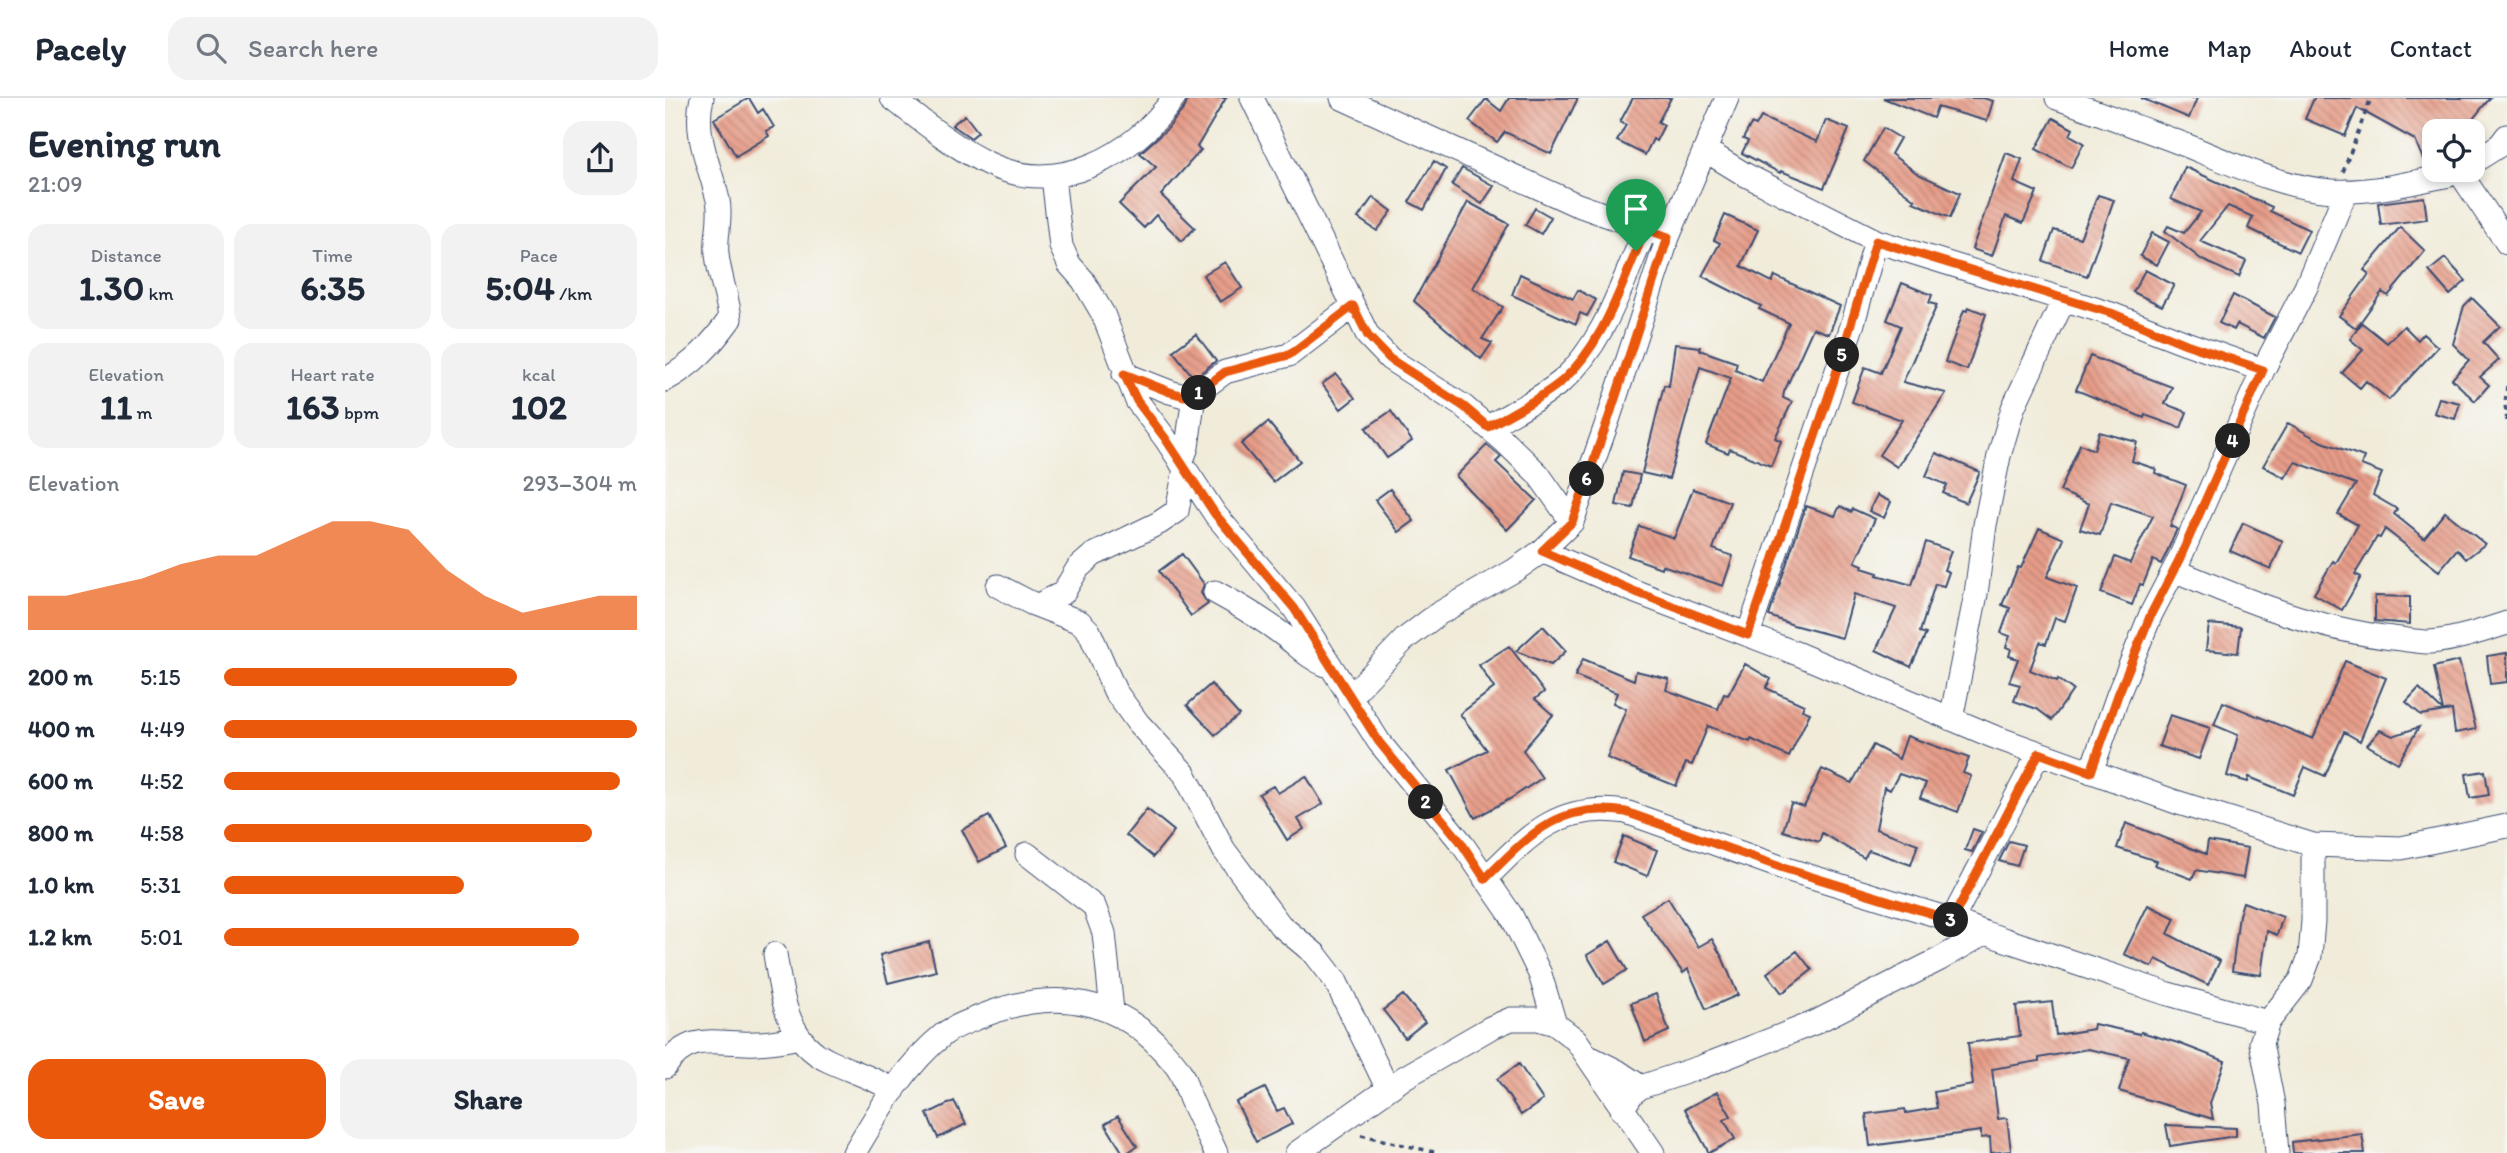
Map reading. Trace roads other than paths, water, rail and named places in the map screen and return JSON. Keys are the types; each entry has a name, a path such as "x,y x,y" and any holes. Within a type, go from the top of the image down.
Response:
{"street":[{"path":"665,380 692,362 715,341 730,319 716,250 720,218 718,200 703,152 700,129 702,98"},
{"path":"892,98 923,122 988,164 1009,172 1053,177 1087,168 1127,146 1142,135 1174,98"},
{"path":"1252,98 1368,336 1390,359 1463,406 1488,427 1538,474 1572,522"},
{"path":"1342,98 1575,204 1657,233"},
{"path":"1488,427 1551,390 1565,378 1583,355 1705,150 1727,98"},
{"path":"2057,98 2307,188 2367,191 2422,181"},
{"path":"2485,154 2500,145 2507,136"},
{"path":"1705,150 1744,174 1876,241 2111,313 2186,344 2263,370"},
{"path":"1053,177 1061,246 1069,264 1083,280 1103,314 1124,374 1137,401 1215,514 1294,608 1379,742 1460,841 1524,938 1540,974 1555,1024"},
{"path":"2466,182 2507,243"},
{"path":"2091,772 2151,614 2174,570 2263,370 2306,287 2342,191"},
{"path":"1349,698 1405,639 1438,614 1515,570 1542,551 1572,522 1609,417 1657,233"},
{"path":"1748,635 1845,348 1876,241"},
{"path":"1951,719 1976,594 1985,526 1999,456 2013,408 2064,299"},
{"path":"1124,374 1170,392 1184,396 1194,395 1225,372 1289,355 1353,306"},
{"path":"1038,605 1063,593 1083,561 1159,523 1177,511 1194,395"},
{"path":"1542,551 1636,592 2039,753 2176,802 2312,845 2401,848 2507,826"},
{"path":"2174,570 2218,589 2314,623 2379,636 2428,642 2463,637 2507,623"},
{"path":"998,586 1080,622 1089,631 1115,691 1138,723 1184,773 1224,850 1280,925 1315,954 1335,980 1388,1089"},
{"path":"1215,592 1285,637 1317,662 1329,667"},
{"path":"1952,920 2039,753"},
{"path":"1485,879 1546,824 1575,812 1602,808 1626,812 1783,868 1952,920 2165,993 2268,1022"},
{"path":"2277,1153 2273,1104 2261,1043 2268,1022 2301,980 2310,956 2313,921 2312,845"},
{"path":"1027,854 1094,906 1104,933 1112,1011"},
{"path":"1622,1110 1632,1094 1641,1087 1814,1023 1985,933"},
{"path":"775,954 783,1003 788,1019 800,1037 818,1055 874,1078 894,1090"},
{"path":"854,1153 894,1090 919,1058 945,1033 997,1010 1037,1001 1057,1000 1086,1003 1112,1011 1142,1030 1180,1072 1216,1153"},
{"path":"1297,1153 1388,1089 1490,1028 1511,1019 1538,1019 1555,1024 1576,1040 1653,1153"},
{"path":"665,1067 672,1057 692,1044 709,1041 756,1043 800,1037"},
{"path":"1587,1056 1641,1087"}]}
